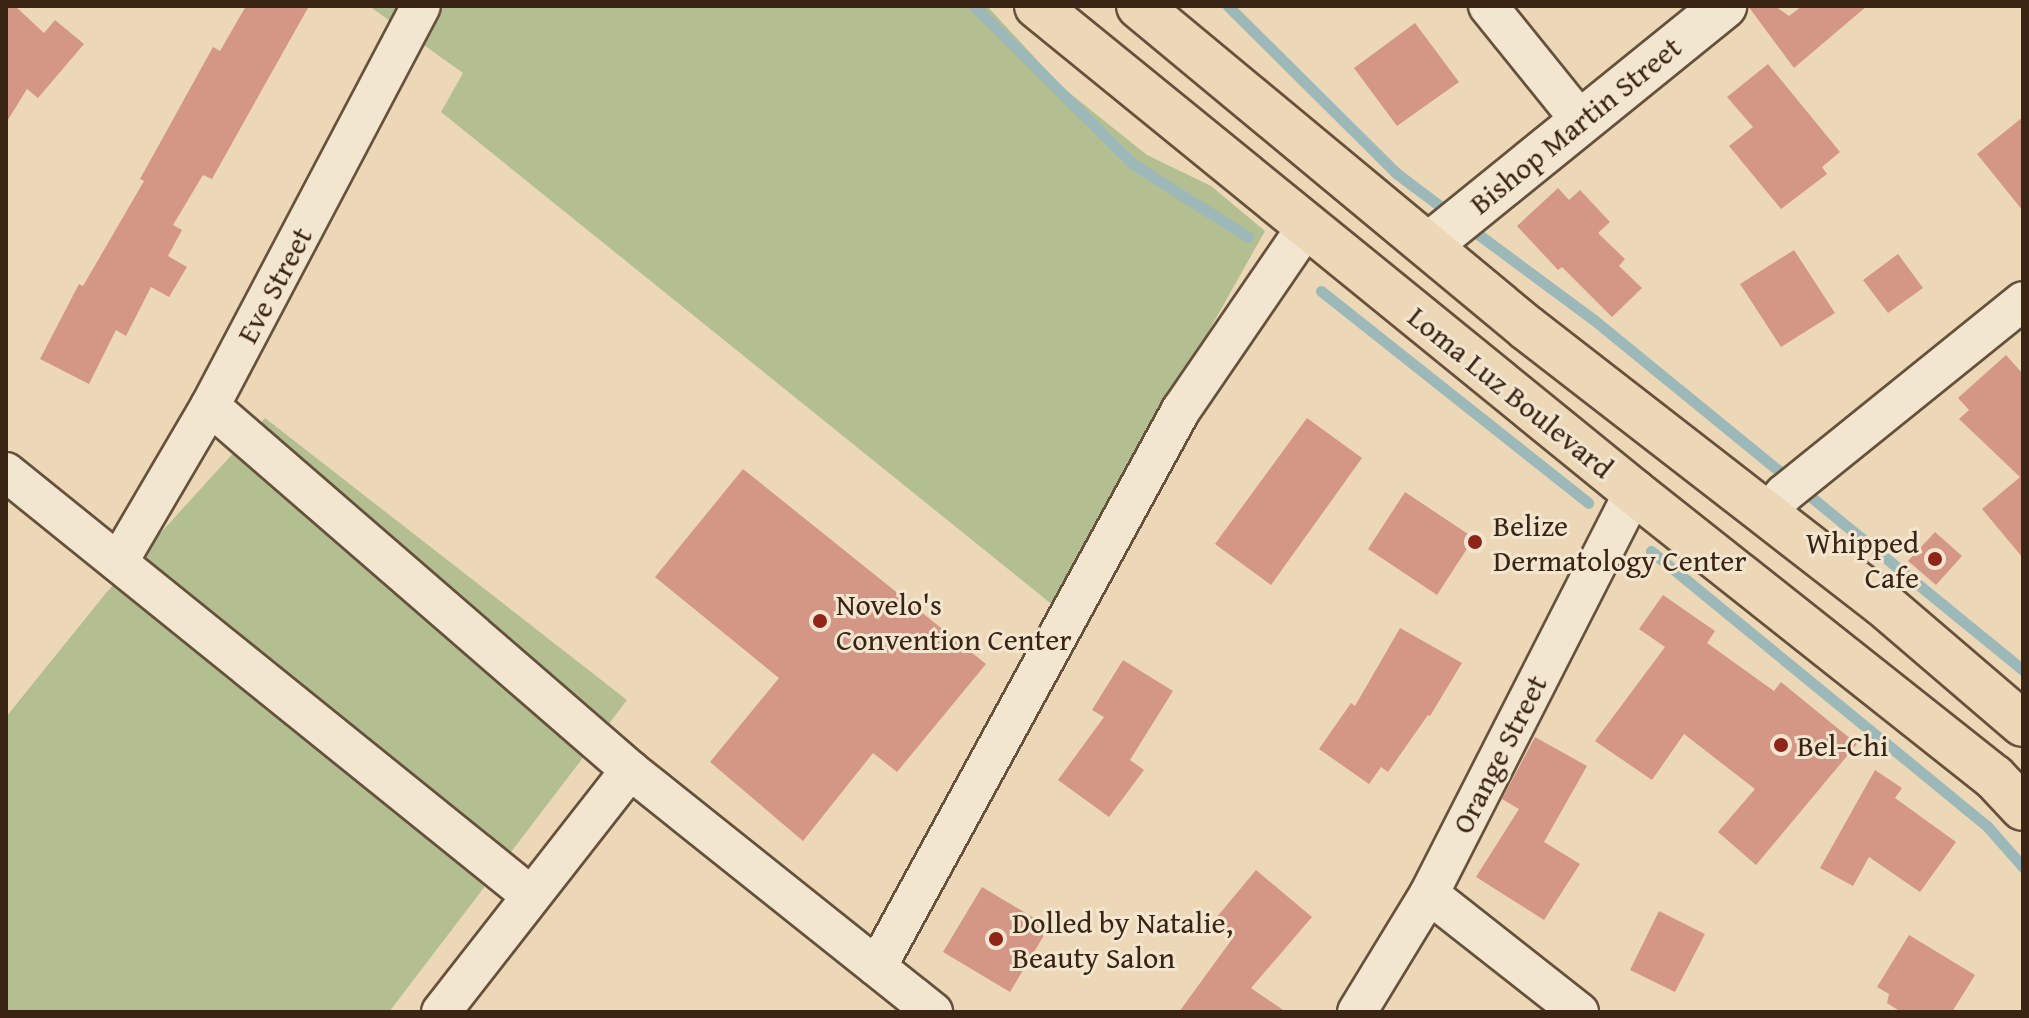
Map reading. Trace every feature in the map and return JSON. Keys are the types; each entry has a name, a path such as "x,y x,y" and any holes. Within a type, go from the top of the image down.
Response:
{"highway":[{"name":"Loma Luz Boulevard","path":"1037,6 1634,492 1994,777 2023,808"},
{"name":"Loma Luz Boulevard","path":"1139,6 1527,328 1883,604 2023,724"}],"street":[{"name":"Eve Street","path":"119,561 210,406 421,6"},
{"path":"1488,6 1580,120"},
{"name":"Bishop Martin Street","path":"1429,245 1724,6"},
{"path":"877,967 1181,410 1307,226"},
{"path":"1768,513 1784,494 2023,301"},
{"path":"210,406 630,770 933,1012"},
{"path":"6,472 530,895"},
{"name":"Orange Street","path":"1357,1012 1429,894 1634,492"},
{"path":"441,1012 630,770"},
{"path":"1429,894 1579,1012"}],"green space":[{"path":"369,6 987,6 1062,87 1147,155 1211,186 1265,231 1054,606 441,112 463,73"},
{"path":"265,418 627,700 389,1012 6,1012 6,717 106,593"}],"building":[{"path":"6,6 15,6 44,33 55,20 84,44 38,98 27,89 6,123"},
{"path":"246,6 309,6 212,179 203,175 173,225 182,230 168,256 187,267 169,297 151,287 126,336 116,330 89,384 40,359 79,284 83,286 144,181 140,179 213,47 220,51"},
{"path":"1748,6 1775,6 1789,16 1802,6 1867,6 1794,68"},
{"path":"1415,23 1459,82 1397,126 1354,68"},
{"path":"1768,64 1840,152 1822,167 1827,174 1781,209 1729,146 1753,127 1727,97"},
{"path":"2023,117 2023,211 1977,154"},
{"path":"1558,188 1569,200 1580,190 1610,222 1598,233 1625,259 1619,266 1642,288 1612,317 1562,267 1558,270 1517,226"},
{"path":"1794,250 1835,313 1781,347 1740,284"},
{"path":"1898,254 1923,288 1888,313 1863,280"},
{"path":"2006,355 2023,374 2023,558 1982,509 2020,477 1959,419 1969,410 1958,398"},
{"path":"1307,418 1362,458 1271,585 1215,544"},
{"name":"Novelo's Convention Center","path":"743,469 986,664 897,772 873,753 803,841 710,762 779,678 655,577"},
{"path":"1405,492 1474,538 1437,595 1368,549"},
{"name":"Whipped Cafe","path":"1935,532 1962,556 1936,585 1908,561"},
{"path":"1663,595 1715,631 1707,643 1774,691 1781,682 1857,744 1756,865 1718,832 1755,789 1684,734 1652,780 1595,741 1665,647 1639,629"},
{"path":"1400,628 1462,663 1430,716 1388,772 1381,767 1369,784 1319,749 1351,703 1355,706"},
{"path":"1123,660 1173,691 1130,760 1144,770 1109,817 1058,780 1104,717 1092,710"},
{"path":"1535,737 1587,766 1544,842 1580,864 1544,920 1476,877 1519,809 1502,799"},
{"path":"1875,770 1902,788 1895,798 1956,842 1920,892 1869,857 1853,886 1820,868"},
{"path":"1256,870 1312,917 1251,988 1286,1012 1179,1012 1235,935 1216,918"},
{"name":"Dolled by Natalie, Beauty Salon","path":"982,887 1049,927 1010,992 943,952"},
{"path":"1659,911 1705,934 1675,992 1630,970"},
{"path":"1909,935 1975,975 1952,1012 1901,1012 1887,1003 1889,994 1877,987"}],"waterway":[{"path":"974,6 1133,164 1248,237"},
{"path":"1228,6 1396,173 1453,216"},
{"path":"1467,226 1594,320 2023,670"},
{"path":"1321,291 1588,503"},
{"path":"1651,551 1987,826 2023,867"}],"place":[{"name":"Belize Dermatology Center","path":"1475,542"},
{"name":"Whipped Cafe","path":"1935,559"},
{"name":"Novelo's Convention Center","path":"820,621"},
{"name":"Bel-Chi","path":"1781,745"},
{"name":"Dolled by Natalie, Beauty Salon","path":"996,939"}]}
